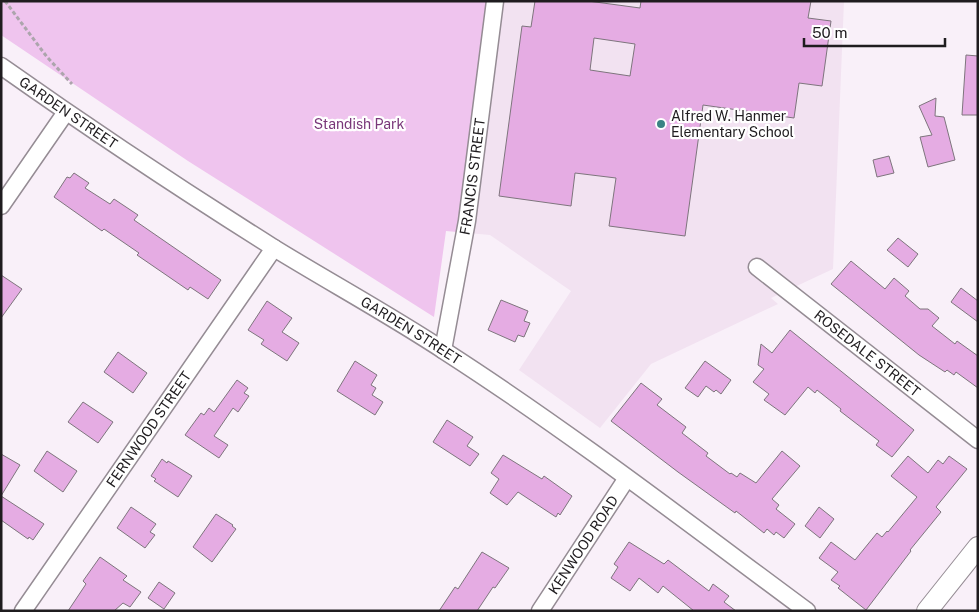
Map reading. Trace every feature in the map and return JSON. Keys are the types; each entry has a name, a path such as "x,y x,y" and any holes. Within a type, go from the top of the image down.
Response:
{"street":[{"name":"FRANCIS STREET","path":"443,350 467,221 495,1"},
{"name":"GARDEN STREET","path":"1,66 66,112 274,248 443,350 555,425 807,611"},
{"path":"1,206 66,112"},
{"name":"FERNWOOD STREET","path":"24,611 274,248"},
{"name":"ROSEDALE STREET","path":"757,267 978,440"},
{"name":"KENWOOD ROAD","path":"540,611 627,478"},
{"path":"927,611 978,547"}],"path":[{"path":"5,1 48,57 72,84"}],"shaded area":[{"name":"Alfred W. Hanmer Elementary School","path":"500,1 844,1 833,269 771,298 778,304 651,364 600,428 519,370 571,291 490,235 468,233"}],"green space":[{"name":"Standish Park","path":"1,1 500,1 468,233 446,231 434,317 188,161 1,35"}],"building":[{"path":"535,1 588,1 640,8 641,1 811,1 808,18 831,21 822,86 799,83 794,118 703,105 685,236 609,226 616,178 575,173 571,206 499,196 522,26 531,27","holes":["594,38 635,44 630,76 590,70"]},
{"path":"966,55 978,56 978,115 962,115"},
{"path":"936,98 935,116 944,117 955,160 928,167 920,137 932,135 919,106"},
{"path":"889,156 894,173 877,177 873,160"},
{"path":"74,173 89,183 85,188 110,204 114,199 138,215 134,220 221,280 208,299 190,287 188,290 137,255 139,253 104,229 102,231 54,197 67,177 70,178"},
{"path":"898,238 918,254 908,267 887,250"},
{"path":"851,261 885,289 894,278 909,291 905,296 920,309 928,309 939,318 932,326 955,344 957,341 978,356 978,388 956,372 954,375 947,370 945,372 919,355 831,284"},
{"path":"1,275 22,289 1,318"},
{"path":"961,288 978,301 978,322 951,302"},
{"path":"501,300 528,311 524,321 530,323 524,337 518,335 515,342 488,330"},
{"path":"267,301 292,318 282,332 299,343 287,361 261,344 264,340 248,330"},
{"path":"790,330 914,430 892,457 876,445 879,441 840,411 841,409 817,390 815,393 808,387 785,415 764,400 769,394 753,382 764,369 758,365 761,344 772,353"},
{"path":"118,352 147,373 133,393 104,372"},
{"path":"355,361 377,375 371,385 376,388 372,395 383,402 375,415 337,391"},
{"path":"705,361 731,380 721,394 716,390 714,392 706,386 698,397 685,388"},
{"path":"237,380 248,388 244,393 249,396 238,412 233,408 214,436 228,445 219,458 185,435 201,413 204,415 209,408 214,412"},
{"path":"641,383 662,399 657,405 686,427 682,433 708,453 706,456 730,474 737,477 740,473 756,483 782,451 800,466 772,499 779,505 776,509 795,524 784,538 776,532 774,535 767,529 764,533 736,511 735,513 678,472 611,421"},
{"path":"83,402 113,422 98,443 68,422"},
{"path":"447,420 473,437 467,446 479,454 470,466 433,442"},
{"path":"47,451 77,471 63,492 34,471"},
{"path":"1,454 20,465 1,496"},
{"path":"503,455 542,479 544,476 572,496 560,515 558,513 556,517 518,492 507,505 490,493 499,479 491,473"},
{"path":"908,456 928,473 938,460 943,464 949,456 967,469 936,507 941,512 910,550 866,610 838,588 840,586 831,580 838,572 819,558 831,542 855,560 877,533 882,537 888,532 917,497 891,476"},
{"path":"162,459 192,476 178,497 154,481 156,479 151,476"},
{"path":"1,496 44,524 33,540 29,537 28,539 1,520"},
{"path":"131,507 156,524 150,532 155,535 145,548 117,528"},
{"path":"819,507 834,519 820,538 805,526"},
{"path":"216,514 236,529 212,562 193,547"},
{"path":"629,542 664,564 668,560 709,591 713,584 729,596 724,602 736,611 694,611 663,586 658,593 639,578 630,591 611,578 618,567 614,564"},
{"path":"482,552 509,568 495,588 493,587 477,611 439,611 455,587 458,589"},
{"path":"100,557 127,576 123,580 141,592 130,607 123,603 114,611 68,611 86,584 83,581"},
{"path":"159,582 175,593 164,609 148,598"}],"place":[{"name":"Alfred W. Hanmer Elementary School","path":"661,124"}]}
